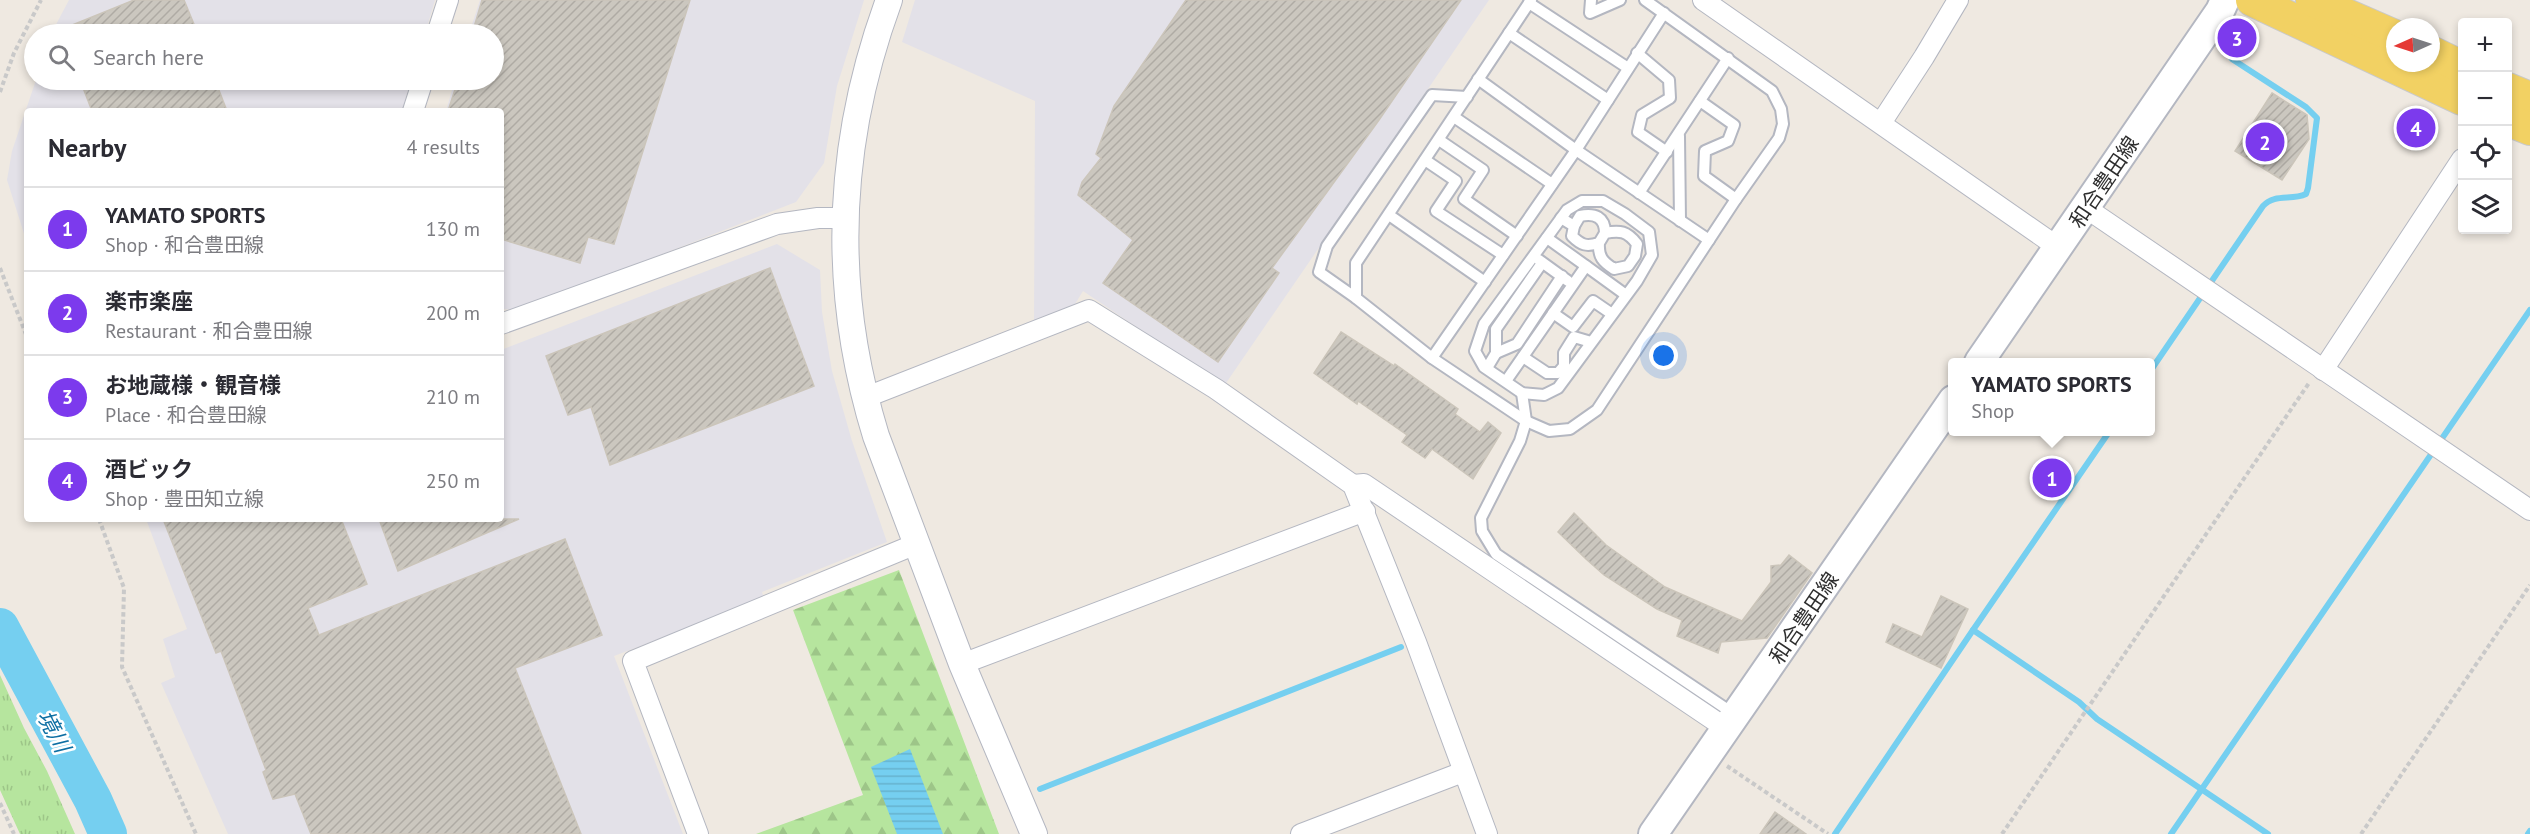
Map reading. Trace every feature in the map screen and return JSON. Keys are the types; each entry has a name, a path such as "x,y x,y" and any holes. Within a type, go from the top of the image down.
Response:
{"main road":[{"name":"和合豊田線","path":"1982,358 2220,11 2225,0"},
{"path":"2252,0 2458,97"},
{"path":"2312,0 2386,32"},
{"path":"2440,56 2458,65"},
{"path":"2512,90 2530,98"},
{"path":"2512,122 2530,129"},
{"name":"和合豊田線","path":"1653,834 1732,723 1948,407"}],"street":[{"path":"440,24 448,0"},
{"path":"889,0 860,99 850,154 844,218 845,278 851,330 864,398 916,544 1034,834"},
{"path":"1703,0 2059,248"},
{"path":"1881,123 1958,0"},
{"path":"414,108 420,90"},
{"path":"2321,368 2458,166"},
{"path":"2086,208 2530,510"},
{"path":"504,323 777,224 818,218 844,218"},
{"path":"864,398 1089,310 1216,389 1353,485 1416,642 1487,834"},
{"path":"1353,485 1364,484 1732,723"},
{"path":"963,664 1365,511"},
{"path":"698,834 633,661 916,544"},
{"path":"1301,834 1463,772"}],"lane":[{"path":"1591,0 1590,13 1620,0"},
{"path":"1467,97 1432,95 1327,246 1319,272 1432,358 1526,421 1549,431 1570,429 1597,410 1736,199 1779,138 1783,124 1781,109 1772,91 1645,0"},
{"path":"1356,298 1356,263 1530,2 1628,68"},
{"path":"1432,358 1576,150 1664,13"},
{"path":"1509,33 1608,100"},
{"path":"1637,53 1655,66 1669,81 1670,98 1642,115 1638,132 1667,152"},
{"path":"1639,193 1679,136 1728,58"},
{"path":"1479,79 1576,150 1709,240"},
{"path":"1700,101 1734,125 1728,141 1705,151 1704,176 1736,199"},
{"path":"1454,117 1552,184"},
{"path":"1679,136 1680,221"},
{"path":"1439,140 1483,170 1464,199 1517,236"},
{"path":"1425,160 1456,181 1436,212 1503,255"},
{"path":"1487,368 1496,353 1496,329 1538,260 1547,238 1567,210 1582,201 1603,201 1649,232 1652,255 1637,281 1558,388 1544,395 1522,393 1487,368 1475,351 1484,324 1538,260"},
{"path":"1389,214 1485,282"},
{"path":"1574,226 1572,236 1580,244 1590,246 1602,238 1618,230 1629,234 1637,244 1635,256 1628,266 1614,269 1598,254 1602,238 1605,225 1599,217 1591,214 1580,216 1574,226"},
{"path":"1561,218 1574,226"},
{"path":"1629,234 1636,223"},
{"path":"1547,238 1626,295"},
{"path":"1538,260 1573,284"},
{"path":"1506,381 1586,266"},
{"path":"1496,353 1517,344 1562,276"},
{"path":"1553,313 1573,327 1593,301 1612,314"},
{"path":"1523,357 1548,373 1558,373 1564,366 1564,353 1574,337 1591,342"},
{"path":"1522,393 1526,421 1520,441 1481,518 1482,531 1496,554 1732,723"}],"path":[{"path":"29,24 41,0"},
{"path":"0,92 14,53 24,33"},
{"path":"0,268 24,329"},
{"path":"2002,834 2321,368"},
{"path":"100,522 124,588 122,667 196,834"},
{"path":"2361,834 2530,585"},
{"path":"1709,754 1828,834"},
{"path":"0,803 15,834"}],"shaded area":[{"path":"69,0 435,0 428,24 56,24"},
{"path":"480,0 864,0 837,86 824,163 796,202 519,310 504,309 504,108 447,108 452,90 504,90 504,24 472,24"},
{"path":"915,0 1489,0 1224,386 1083,291 1072,309 1034,323 1035,101 902,42"},
{"path":"33,90 408,90 403,108 27,108"},
{"path":"24,116 24,234 7,180 12,151"},
{"path":"777,244 820,270 822,312 832,371 852,441 887,542 762,592 764,599 614,656 683,834 228,834 161,683 175,677 163,639 187,629 147,522 504,522 504,349"}],"green space":[{"path":"899,570 999,834 756,834 863,795 793,610"},
{"path":"0,675 75,834 20,834 0,790"}],"water":[{"path":"910,749 943,834 897,834 871,767"}],"building":[{"path":"134,0 184,0 194,24 75,24"},
{"path":"482,0 690,0 614,244 588,237 580,263 504,240 504,108 449,108 455,90 504,90 504,24 475,24"},
{"path":"1186,0 1461,0 1379,120 1272,268 1279,273 1218,362 1103,283 1133,240 1078,195 1082,182 1101,158 1096,154 1114,106"},
{"path":"84,90 219,90 226,108 91,108"},
{"path":"2272,93 2307,115 2309,139 2282,180 2235,151"},
{"path":"770,268 814,386 610,465 591,407 568,415 546,356"},
{"path":"1341,332 1394,366 1395,364 1458,409 1455,414 1480,432 1488,422 1501,433 1473,479 1432,449 1425,458 1402,442 1407,435 1358,401 1357,404 1314,373"},
{"path":"1574,513 1606,545 1665,587 1742,621 1771,582 1771,566 1781,565 1789,555 1812,573 1767,638 1721,642 1718,653 1677,636 1682,620 1657,609 1604,575 1558,532"},
{"path":"504,519 519,519 398,571 380,522 504,522"},
{"path":"164,522 342,522 367,584 308,608 319,635 565,539 602,635 515,668 581,834 311,834 295,794 273,799 263,772 266,770 221,651 216,653"},
{"path":"1941,596 1968,609 1941,668 1886,642 1893,624 1922,637"},
{"path":"1775,812 1806,834 1760,834"}],"waterway":[{"path":"2155,364 2263,206 2278,198 2306,194 2308,188 2317,118 2306,107 2232,59 2222,43"},
{"path":"2171,834 2530,310"},
{"path":"2106,436 1973,630 2079,702 2097,719 2268,834"},
{"name":"境川","path":"0,627 93,800 108,834"},
{"path":"1835,834 1973,630"},
{"path":"1040,789 1401,647"}],"place":[{"name":"お地蔵様・観音様","path":"2237,38"},
{"name":"酒ビック","path":"2416,128"},
{"name":"楽市楽座","path":"2265,142"},
{"name":"YAMATO SPORTS","path":"2052,478"}]}
